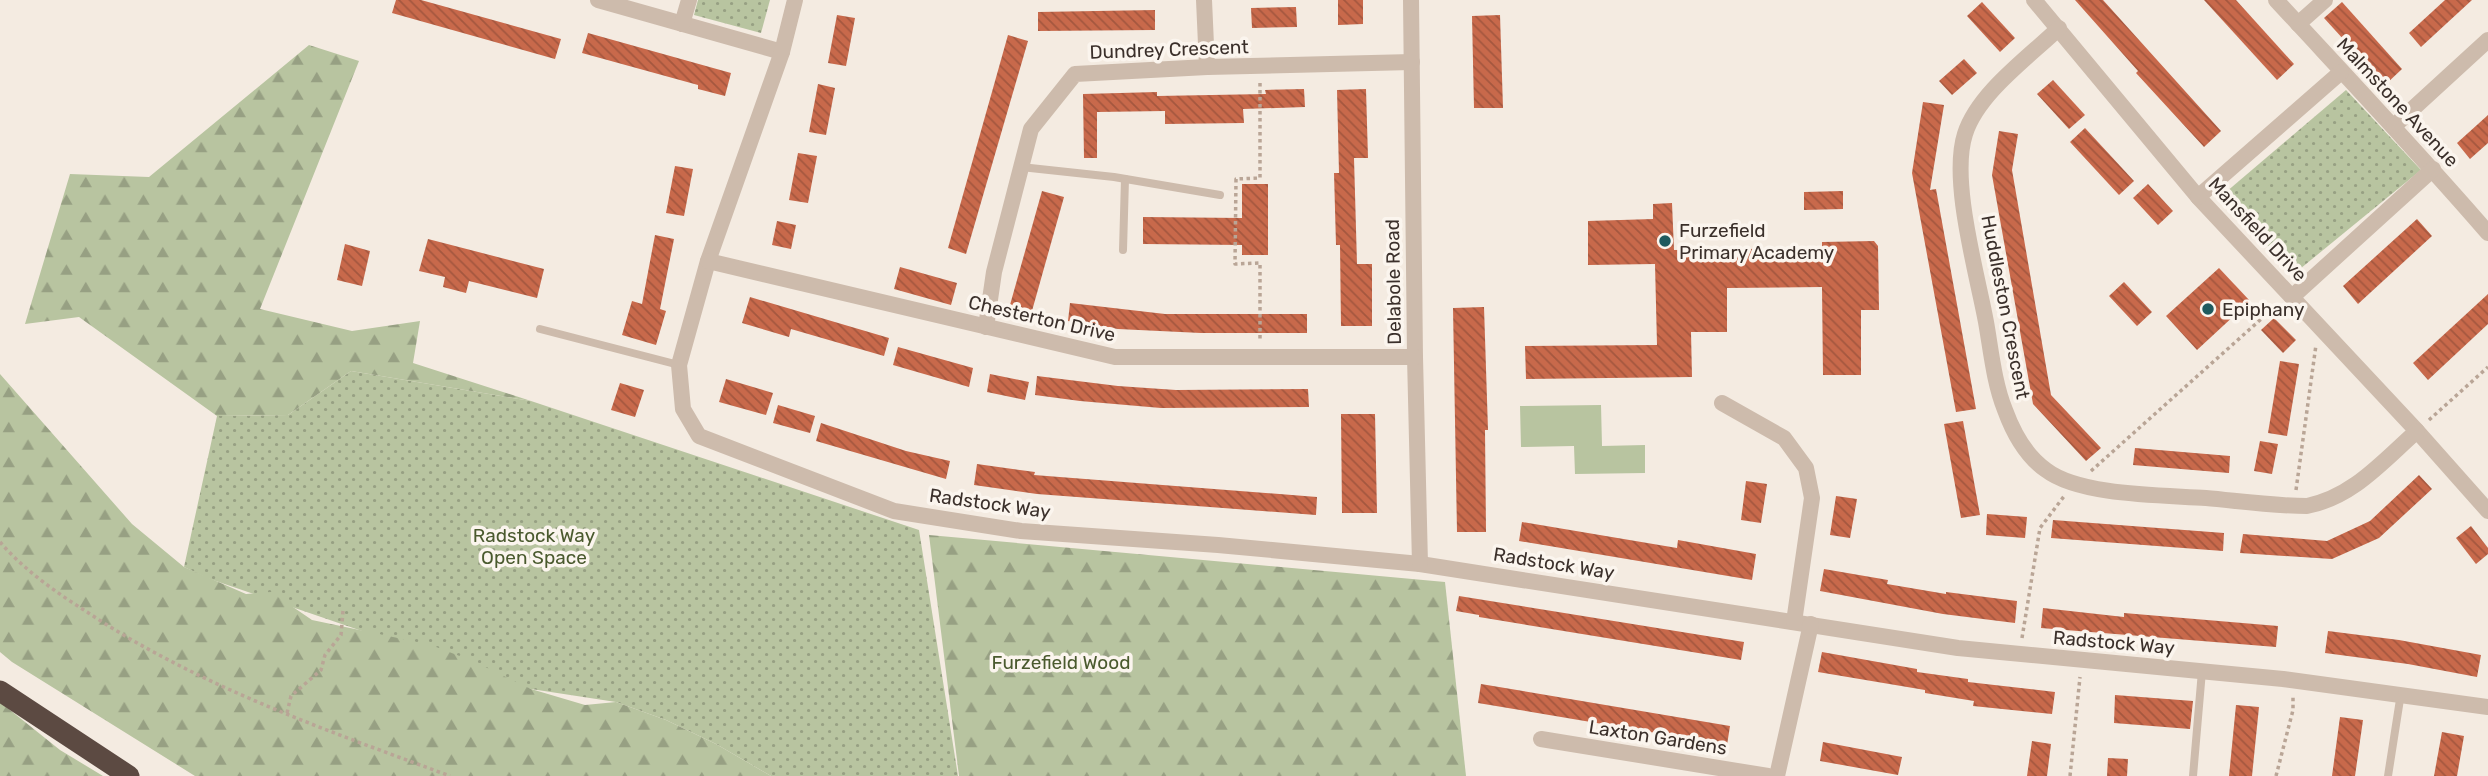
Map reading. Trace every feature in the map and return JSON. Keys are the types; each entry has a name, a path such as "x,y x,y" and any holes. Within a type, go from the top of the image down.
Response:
{"highway":[{"path":"0,691 129,776"}],"street":[{"path":"598,0 782,52"},
{"path":"682,24 689,0"},
{"name":"Radstock Way","path":"795,0 782,52 708,261 678,365 683,410 699,436 894,512 1021,531 1218,545 1420,564 1958,648 2294,680 2488,707"},
{"path":"1204,0 1207,67"},
{"name":"Delabole Road","path":"1411,0 1420,564"},
{"name":"Mansfield Drive","path":"2034,0 2198,197 2417,431 2488,511"},
{"name":"Malmstone Avenue","path":"2276,0 2394,126 2488,233"},
{"path":"2298,24 2325,0"},
{"name":"Huddleston Crescent","path":"2059,28 2000,83 1979,107 1966,131 1960,150 1965,215 2004,408 2013,430 2035,461 2048,472 2074,483 2106,490 2294,506 2323,502 2346,492 2417,431"},
{"path":"2394,126 2488,40"},
{"name":"Dundrey Crescent","path":"986,327 994,272 1031,129 1075,74 1207,67 1412,62"},
{"path":"2198,197 2341,72"},
{"path":"2290,295 2433,169"},
{"name":"Chesterton Drive","path":"708,261 1115,357 1415,357"},
{"path":"1722,404 1784,438 1805,468 1812,498 1794,622"},
{"path":"1777,776 1811,624"},
{"name":"Laxton Gardens","path":"1541,739 1768,776"}],"lane":[{"path":"1021,167 1125,179 1220,195"},
{"path":"1123,250 1125,179"},
{"path":"540,329 678,365"},
{"path":"2193,776 2202,671"},
{"path":"2388,776 2401,693"}],"path":[{"path":"1259,66 1260,178 1236,179 1235,264 1260,263 1262,357"},
{"path":"2020,654 2040,528 2074,483 2095,468 2290,295"},
{"path":"2294,506 2318,326"},
{"path":"2417,431 2488,367"},
{"path":"0,542 8,552 64,597 131,642 195,675 355,742 450,776"},
{"path":"287,712 291,696 321,670 326,655 341,635 343,611"},
{"path":"2070,776 2082,661"},
{"path":"2276,776 2293,710 2294,680"}],"green space":[{"path":"698,0 770,0 761,33 694,15"},
{"path":"309,45 359,61 260,309 352,331 420,321 413,363 531,401 351,371 288,415 217,416 79,317 25,324 70,174 149,177"},
{"path":"2346,90 2421,170 2295,273 2219,198"},
{"name":"Radstock Way Open Space","path":"351,371 531,401 919,530 958,776 771,776 716,744 666,720 616,702 531,689 207,578 184,567 217,416 288,415"},
{"path":"0,374 132,524 184,567 246,594 271,592 312,620 431,645 475,662 531,689 585,705 616,702 666,720 716,744 771,776 195,776 0,652"},
{"path":"1601,405 1602,446 1645,445 1645,473 1575,474 1574,446 1521,447 1520,406"},
{"name":"Furzefield Wood","path":"929,535 1445,582 1466,776 959,776"},
{"path":"0,702 60,750 103,776 0,776"}],"building":[{"path":"396,0 421,0 561,39 555,59 392,13"},
{"path":"1338,0 1363,0 1363,24 1338,25"},
{"path":"2075,0 2103,0 2221,131 2204,147 2136,73 2138,71"},
{"path":"2204,0 2236,0 2294,64 2277,80"},
{"path":"2445,0 2472,0 2421,47 2409,33"},
{"path":"1982,2 2015,38 2000,52 1967,16"},
{"path":"2342,2 2402,69 2385,85 2324,18"},
{"path":"1296,7 1297,27 1252,28 1251,8"},
{"path":"1155,10 1155,30 1038,31 1038,12"},
{"path":"837,15 855,18 846,66 828,63"},
{"path":"1500,15 1503,108 1474,108 1472,16"},
{"path":"588,33 731,73 725,96 698,89 698,85 582,53"},
{"path":"1008,35 1028,41 966,254 948,248"},
{"path":"1964,59 1977,73 1952,95 1939,81"},
{"path":"2053,80 2085,115 2069,129 2037,94"},
{"path":"818,84 835,88 826,135 809,132"},
{"path":"1304,89 1305,107 1243,109 1244,123 1165,124 1165,111 1097,112 1097,158 1084,158 1083,94 1266,94 1265,90"},
{"path":"1366,89 1368,158 1354,158 1357,264 1372,264 1372,326 1341,326 1340,245 1336,245 1334,173 1339,173 1337,90"},
{"path":"1923,102 1944,105 1930,190 1936,189 1976,409 1956,412 1912,173"},
{"path":"2488,115 2488,143 2470,159 2457,143"},
{"path":"2085,128 2134,181 2119,195 2070,142"},
{"path":"1999,131 2018,134 2012,170 2051,395 2101,448 2086,461 2033,404 1992,175"},
{"path":"798,153 817,156 808,203 789,200"},
{"path":"675,166 693,169 684,216 666,213"},
{"path":"1242,184 1268,184 1268,255 1242,255 1242,245 1143,244 1143,217 1242,218"},
{"path":"2148,184 2173,211 2158,225 2133,198"},
{"path":"1042,191 1064,197 1030,318 1008,312"},
{"path":"1843,191 1843,209 1804,210 1804,192"},
{"path":"1672,203 1674,250 1822,248 1822,242 1874,241 1878,246 1879,310 1861,310 1861,375 1823,375 1822,287 1727,288 1727,332 1691,332 1692,377 1526,379 1525,346 1657,345 1655,264 1588,265 1588,221 1653,219 1653,204"},
{"path":"2417,219 2432,236 2358,304 2343,286"},
{"path":"777,221 796,225 791,249 772,245"},
{"path":"655,235 674,239 660,309 666,311 656,345 622,335 632,301 642,304"},
{"path":"428,239 544,269 537,298 469,281 466,293 443,287 445,277 419,271"},
{"path":"345,244 370,251 362,286 337,280"},
{"path":"900,267 957,283 951,305 894,289"},
{"name":"Epiphany","path":"2219,268 2250,301 2197,350 2166,316"},
{"path":"2124,282 2152,312 2137,326 2109,296"},
{"path":"2488,294 2488,324 2428,380 2413,363"},
{"path":"750,297 889,338 884,356 791,329 789,337 742,323"},
{"path":"1070,303 1165,314 1307,314 1307,333 1201,333 1118,329 1068,321"},
{"path":"1484,307 1488,430 1485,430 1486,532 1457,532 1453,308"},
{"path":"2274,318 2296,340 2283,353 2261,330"},
{"path":"898,347 973,368 969,387 893,365"},
{"path":"2280,361 2299,364 2287,436 2268,433"},
{"path":"990,374 1029,382 1025,400 987,392"},
{"path":"1037,376 1176,390 1308,389 1309,407 1161,408 1080,401 1035,395"},
{"path":"726,379 773,393 766,415 719,402"},
{"path":"620,383 644,390 635,417 611,410"},
{"path":"778,405 815,416 810,433 773,423"},
{"path":"1341,414 1375,414 1377,513 1342,513"},
{"path":"1963,421 1980,515 1961,518 1944,424"},
{"path":"821,423 906,451 950,461 946,479 816,441"},
{"path":"2260,441 2278,444 2272,474 2254,471"},
{"path":"2135,448 2230,456 2229,473 2133,465"},
{"path":"977,464 1035,472 1034,475 1317,497 1316,515 1037,494 974,485"},
{"path":"2419,475 2432,489 2379,538 2332,559 2240,553 2243,534 2327,541 2370,521"},
{"path":"1746,481 1767,484 1761,523 1741,520"},
{"path":"1836,496 1857,499 1850,538 1830,535"},
{"path":"1987,514 2027,517 2025,538 1986,535"},
{"path":"2053,520 2224,533 2223,551 2051,538"},
{"path":"1522,522 1677,548 1678,540 1756,554 1752,580 1519,541"},
{"path":"2471,526 2488,548 2488,554 2476,564 2456,538"},
{"path":"1824,569 1946,594 2017,601 2015,623 1943,614 1820,591"},
{"path":"1459,596 1744,642 1741,660 1479,617 1456,611"},
{"path":"2043,608 2124,617 2124,613 2278,626 2276,647 2041,628"},
{"path":"2328,631 2399,640 2481,655 2477,677 2325,653"},
{"path":"1822,652 1917,669 1917,672 1968,679 1968,682 2055,692 2052,714 1973,706 1974,701 1925,693 1925,690 1818,672"},
{"path":"1481,684 1730,726 1727,745 1478,703"},
{"path":"2115,695 2193,701 2190,729 2114,723"},
{"path":"2236,705 2259,707 2252,776 2229,776"},
{"path":"2340,717 2363,720 2355,776 2332,776"},
{"path":"2442,732 2464,736 2457,776 2434,776"},
{"path":"2032,741 2051,744 2047,776 2027,776"},
{"path":"1823,742 1902,757 1898,775 1820,761"},
{"path":"2108,758 2128,759 2127,776 2107,776"}],"place":[{"name":"Furzefield Primary Academy","path":"1665,241"},
{"name":"Epiphany","path":"2208,309"}]}
